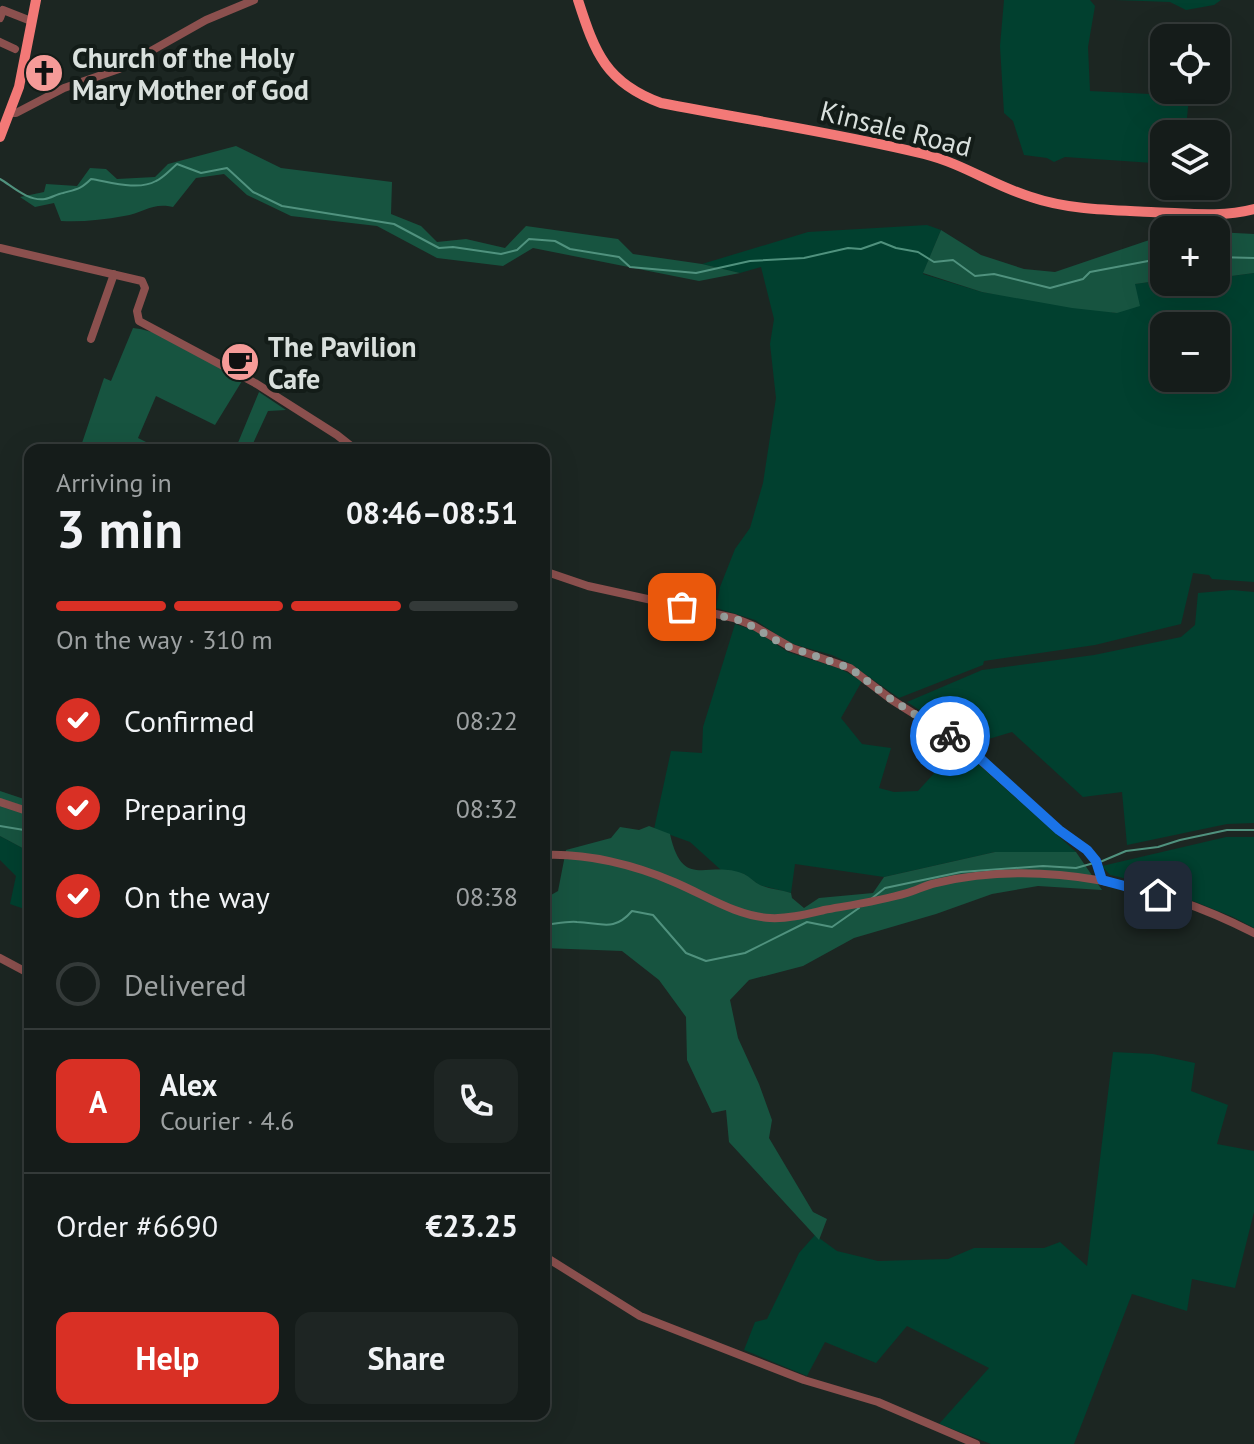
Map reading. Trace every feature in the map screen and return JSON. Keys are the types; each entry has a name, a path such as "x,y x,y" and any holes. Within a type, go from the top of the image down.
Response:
{"main road":[{"path":"0,137 19,87 36,0"},
{"name":"Kinsale Road","path":"578,0 593,45 607,68 633,91 661,103 921,153 972,170 1031,198 1063,204 1202,215 1235,214 1254,209"}],"street":[{"path":"11,113 64,88 119,69 206,20 254,0"},
{"path":"0,18 3,10 31,21"},
{"path":"0,42 13,45"},
{"path":"0,248 138,279 144,284 137,311 139,321 255,383 348,444"},
{"path":"91,339 114,274"},
{"path":"550,573 588,586 734,618 792,648 850,668 892,700 973,752 1059,830 1080,844 1097,863 1102,880"},
{"path":"0,802 24,810"},
{"path":"550,856 591,859 648,872 757,917 797,916 966,878 1039,875 1102,880 1176,901 1254,933"},
{"path":"0,958 24,971"},
{"path":"550,1260 640,1316 804,1380 878,1402 976,1444"}],"green space":[{"path":"1004,0 1090,0 1095,6 1088,47 1090,91 1150,94 1150,104 1188,104 1187,120 1150,120 1150,163 1065,157 1054,162 1024,155 1013,121 1004,113 1000,46"},
{"path":"1115,0 1221,0 1214,5 1186,10 1170,2"},
{"path":"236,146 281,168 392,182 391,214 421,226 437,242 466,239 505,248 526,226 618,239 633,254 740,273 699,281 533,248 503,266 437,258 377,226 291,216 247,195 224,174 196,178 173,207 154,207 100,220 61,221 54,203 35,207 20,197 44,192 46,184 77,186 90,168 106,169 117,179 155,177 168,164"},
{"path":"927,225 941,230 923,274 982,292 1117,313 1134,284 1150,282 1150,296 1230,296 1230,276 1254,273 1254,582 1212,579 1209,575 1193,573 1181,624 1095,645 984,661 983,665 899,698 849,663 789,643 755,620 716,608 720,587 735,549 750,528 763,483 776,398 770,344 774,319 761,267 740,273 702,264 808,232"},
{"path":"941,230 981,255 1024,269 1055,272 1150,240 1150,282 1135,284 1140,306 1117,313 982,292 923,273"},
{"path":"1230,233 1254,234 1254,273 1230,276"},
{"path":"133,328 161,335 242,381 215,425 156,396 138,438 150,444 83,444 104,378 111,381"},
{"path":"259,392 286,410 268,411 253,444 237,444"},
{"path":"1254,592 1254,823 1227,824 1127,845 1122,792 1083,797 1012,732 972,744 907,702 982,670 1094,655 1181,637 1195,625 1198,593"},
{"path":"735,624 756,631 788,652 841,669 862,681 841,718 862,744 891,748 879,788 894,792 918,791 957,748 1076,852 995,852 884,877 795,864 791,893 759,885 744,874 721,870 690,842 654,829 671,751 702,753 703,727"},
{"path":"0,791 24,799 24,849 0,836"},
{"path":"649,826 670,834 675,852 689,868 731,870 744,874 767,888 791,893 792,898 804,908 819,898 873,893 884,877 995,852 1076,852 1102,890 1038,886 992,894 854,938 803,966 749,980 730,1000 738,1038 772,1120 769,1138 813,1212 827,1219 819,1240 729,1142 726,1110 712,1113 687,1060 686,1017 659,980 622,951 550,948 550,896 558,891 566,850 611,838 620,827 639,830"},
{"path":"0,836 24,849 24,909 10,904 16,876 0,860"},
{"path":"1226,837 1254,837 1254,928 1150,884 1110,875 1102,866"},
{"path":"1113,1052 1153,1054 1195,1063 1191,1091 1228,1105 1217,1144 1254,1151 1254,1212 1235,1288 1192,1279 1187,1311 1132,1294 1074,1444 991,1444 939,1424 989,1368 907,1326 876,1363 825,1342 807,1376 744,1350 755,1322 767,1319 799,1253 815,1235 837,1251 878,1261 948,1259 974,1248 1044,1248 1060,1242 1087,1266"}],"waterway":[{"path":"0,179 26,196 45,199 78,188 91,179 124,185 149,184 177,164 201,173 227,168 253,192 282,206 394,224 439,248 501,254 517,250 529,239 555,241 570,249 619,257 630,267 696,273 750,261 804,258 848,248 861,249 881,242 918,252 934,262 953,260 975,276 994,274 1050,288 1083,279 1090,272 1150,261"},
{"path":"1230,257 1254,258"},
{"path":"0,826 24,830"},
{"path":"1100,862 1126,851 1158,847 1227,830 1254,830"},
{"path":"871,899 885,888 961,872 1043,866 1076,868 1094,863"},
{"path":"550,924 613,924 632,911 653,915 686,953 706,961 745,953 807,922 832,927 859,908"}],"way so far":[{"path":"682,607 743,621 784,645 850,668 892,700 950,736"}],"place":[{"name":"Church of the Holy Mary Mother of God","path":"44,73"},
{"name":"The Pavilion Cafe","path":"240,362"}],"route":[{"path":"950,736 973,752 1059,830 1087,850 1096,861 1102,880 1158,895"}]}
